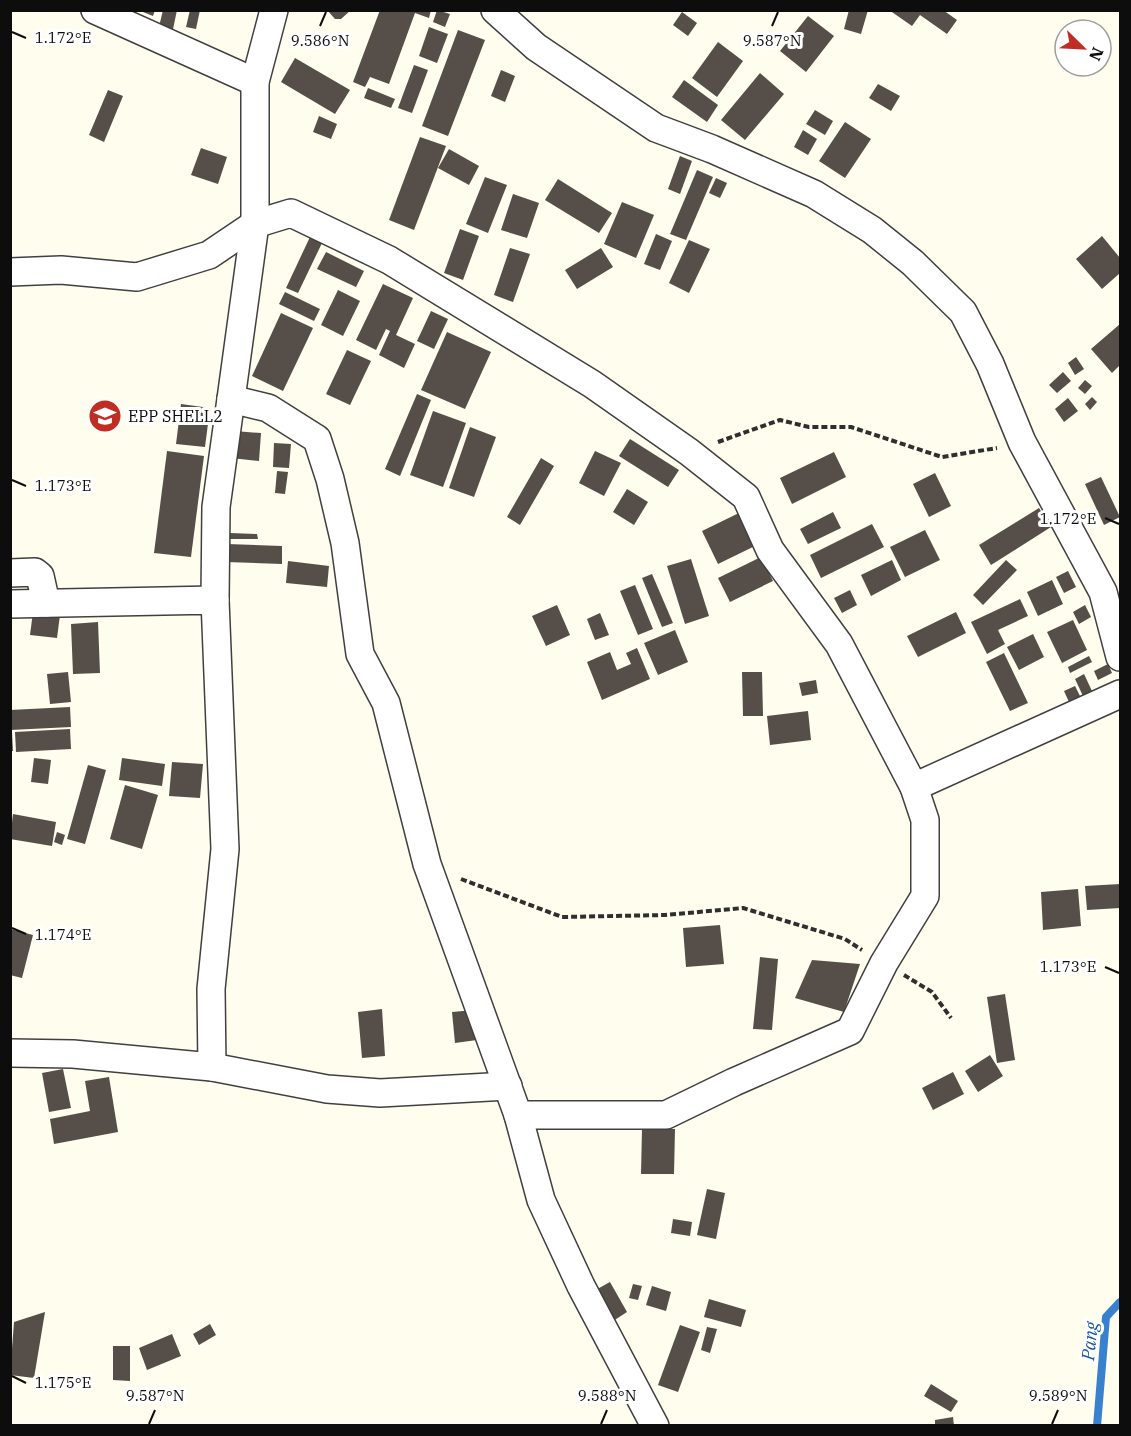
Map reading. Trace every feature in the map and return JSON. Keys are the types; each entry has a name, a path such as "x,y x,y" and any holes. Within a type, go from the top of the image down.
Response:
{"street":[{"path":"95,10 255,82"},
{"path":"212,1067 211,989 225,849 215,600 216,507 255,224 255,82 274,10"},
{"path":"495,10 536,47 656,128 712,148 813,194 872,230 914,263 963,312 990,364 1022,442 1103,592 1120,657"},
{"path":"10,272 61,270 137,277 209,255 255,224 291,213 389,260 592,384 689,452 746,497 770,550 839,644 914,787 925,820 925,896 884,963 850,1031 666,1115 518,1115"},
{"path":"231,399 268,408 316,439 330,479 345,543 360,654 387,703 427,864 518,1115 541,1200 581,1286 655,1425"},
{"path":"10,573 36,572 40,576 46,603"},
{"path":"10,603 215,600"},
{"path":"914,787 1120,694"},
{"path":"10,1053 117,1057 212,1067 327,1089 380,1093 508,1086"}],"path":[{"path":"689,452 780,420 809,427 851,427 942,457 1022,442"},
{"path":"427,864 484,889 562,917 665,915 743,909 845,939 932,992 951,1018"}],"building":[{"path":"138,10 155,10 153,16"},
{"path":"163,10 177,10 172,34 158,31"},
{"path":"190,10 200,10 196,29 186,27"},
{"path":"327,10 351,10 341,19 335,19"},
{"path":"380,10 431,10 429,18 415,13 389,84 370,77 365,87 353,82"},
{"path":"437,10 450,14 445,27 433,22"},
{"path":"849,10 868,10 861,34 844,29"},
{"path":"889,10 943,10 957,20 947,34 920,15 912,26"},
{"path":"682,12 697,23 688,36 673,25"},
{"path":"808,16 834,36 806,72 780,51"},
{"path":"429,27 448,34 437,63 419,56"},
{"path":"458,30 485,40 448,136 422,126"},
{"path":"718,42 743,61 717,97 692,78"},
{"path":"295,58 350,90 335,114 281,82"},
{"path":"414,65 428,70 412,113 398,108"},
{"path":"501,70 515,76 505,102 491,96"},
{"path":"760,73 784,94 745,140 721,120"},
{"path":"684,80 718,105 707,122 672,97"},
{"path":"878,84 900,96 891,111 869,98"},
{"path":"368,88 395,99 391,108 364,98"},
{"path":"108,90 123,96 104,142 89,135"},
{"path":"815,110 833,121 825,135 806,124"},
{"path":"319,116 337,124 331,139 313,132"},
{"path":"845,122 871,139 845,178 819,161"},
{"path":"803,130 817,139 808,155 794,147"},
{"path":"420,137 446,146 414,230 389,220"},
{"path":"201,148 227,157 218,184 191,175"},
{"path":"449,149 479,166 469,185 438,168"},
{"path":"680,156 692,161 680,194 668,189"},
{"path":"697,170 713,177 686,240 670,234"},
{"path":"485,177 507,185 488,233 466,224"},
{"path":"716,178 727,183 720,198 709,193"},
{"path":"558,179 612,213 599,233 545,200"},
{"path":"513,194 539,203 527,238 501,230"},
{"path":"622,202 654,215 636,258 604,244"},
{"path":"460,229 479,236 463,280 444,273"},
{"path":"656,234 672,241 660,270 644,264"},
{"path":"1102,236 1120,258 1120,273 1102,289 1076,259"},
{"path":"310,237 322,243 298,293 286,288"},
{"path":"689,240 710,249 689,293 669,283"},
{"path":"510,248 530,254 513,302 494,295"},
{"path":"601,248 613,267 577,289 565,270"},
{"path":"326,252 364,271 356,287 317,269"},
{"path":"383,284 413,298 396,335 415,344 404,368 379,355 390,331 386,329 376,350 356,340"},
{"path":"338,290 360,301 343,336 321,325"},
{"path":"285,292 320,309 314,321 279,304"},
{"path":"431,311 448,319 434,349 417,341"},
{"path":"281,313 313,328 283,391 252,376"},
{"path":"1120,324 1120,365 1112,373 1091,349"},
{"path":"447,332 491,352 465,409 421,390"},
{"path":"347,350 371,361 350,405 326,394"},
{"path":"1076,357 1084,369 1075,375 1068,363"},
{"path":"1063,372 1071,381 1057,393 1049,385"},
{"path":"1085,380 1092,386 1085,394 1078,388"},
{"path":"417,394 431,400 400,476 385,469"},
{"path":"1092,397 1097,402 1090,410 1085,404"},
{"path":"1068,398 1078,411 1064,422 1055,409"},
{"path":"181,404 210,408 205,447 176,444"},
{"path":"433,411 466,423 443,487 410,475"},
{"path":"470,427 496,437 474,497 449,488"},
{"path":"234,431 261,433 259,461 231,458"},
{"path":"630,439 679,470 668,487 619,456"},
{"path":"274,443 291,444 289,468 273,467"},
{"path":"167,451 204,456 191,557 154,553"},
{"path":"595,451 621,463 604,496 579,483"},
{"path":"834,452 846,477 792,504 780,478"},
{"path":"541,458 554,466 520,525 507,517"},
{"path":"277,471 288,472 285,494 275,493"},
{"path":"935,473 951,506 929,517 913,484"},
{"path":"1101,477 1120,517 1104,525 1085,484"},
{"path":"627,489 648,502 634,525 613,512"},
{"path":"1039,508 1051,527 991,565 979,545"},
{"path":"741,512 757,545 718,564 702,531"},
{"path":"833,512 841,528 808,544 800,529"},
{"path":"872,524 884,547 821,578 810,555"},
{"path":"925,530 940,560 905,577 890,547"},
{"path":"230,533 257,534 258,539 230,539"},
{"path":"227,544 282,546 282,564 226,562"},
{"path":"761,557 773,581 730,602 718,578"},
{"path":"691,559 709,616 685,624 667,566"},
{"path":"892,560 901,580 871,596 861,575"},
{"path":"1006,560 1017,570 983,605 973,595"},
{"path":"288,561 329,566 327,587 286,583"},
{"path":"1068,571 1076,587 1064,593 1056,577"},
{"path":"652,574 673,623 662,627 642,578"},
{"path":"1052,580 1063,604 1038,616 1027,592"},
{"path":"635,585 653,629 638,635 620,591"},
{"path":"850,590 857,605 842,613 834,598"},
{"path":"1020,599 1028,616 998,630 1005,644 987,654 971,622"},
{"path":"557,605 570,635 546,646 532,616"},
{"path":"1085,605 1091,617 1079,624 1073,612"},
{"path":"33,612 60,615 57,638 30,635"},
{"path":"956,612 966,633 918,657 907,636"},
{"path":"600,613 609,635 595,640 587,619"},
{"path":"1073,620 1087,650 1062,663 1047,632"},
{"path":"98,622 100,673 73,674 71,624"},
{"path":"675,630 688,662 658,675 644,643"},
{"path":"1033,634 1044,657 1019,670 1007,647"},
{"path":"637,648 650,679 602,700 587,662 610,652 617,670 631,664 626,653"},
{"path":"1004,653 1028,703 1010,711 986,662"},
{"path":"1089,656 1092,662 1070,673 1068,667"},
{"path":"1108,664 1112,673 1098,680 1094,671"},
{"path":"68,672 71,702 50,704 47,674"},
{"path":"742,672 762,672 763,716 743,716"},
{"path":"1084,674 1092,691 1083,696 1075,679"},
{"path":"816,680 818,693 802,696 799,683"},
{"path":"1075,686 1080,696 1069,702 1064,691"},
{"path":"70,707 71,727 10,730 10,710"},
{"path":"808,711 811,740 770,745 767,716"},
{"path":"70,729 71,749 16,752 15,732"},
{"path":"10,732 12,732 13,751 10,751"},
{"path":"34,758 51,760 48,784 31,782"},
{"path":"122,758 165,764 162,786 119,780"},
{"path":"172,762 203,764 200,798 169,796"},
{"path":"88,765 106,770 85,844 67,839"},
{"path":"125,785 158,795 142,849 110,839"},
{"path":"13,814 56,822 52,846 10,839"},
{"path":"57,832 65,835 62,845 54,842"},
{"path":"1120,884 1120,908 1087,910 1085,886"},
{"path":"1078,889 1081,926 1043,930 1041,892"},
{"path":"720,925 724,964 686,967 683,928"},
{"path":"10,929 33,935 22,978 10,975"},
{"path":"760,957 778,959 772,1030 753,1029"},
{"path":"812,960 860,964 844,1012 795,998"},
{"path":"1005,994 1015,1060 997,1063 987,997"},
{"path":"382,1009 385,1056 362,1058 358,1012"},
{"path":"474,1010 477,1040 455,1043 452,1012"},
{"path":"990,1055 1003,1076 978,1092 965,1071"},
{"path":"63,1069 71,1108 49,1112 42,1073"},
{"path":"953,1072 964,1094 933,1110 922,1088"},
{"path":"109,1077 118,1132 54,1144 50,1119 90,1111 85,1081"},
{"path":"642,1129 675,1129 674,1174 641,1174"},
{"path":"707,1189 725,1193 716,1239 697,1235"},
{"path":"673,1219 692,1222 690,1236 671,1233"},
{"path":"610,1282 627,1312 610,1323 592,1292"},
{"path":"633,1284 642,1286 638,1300 629,1298"},
{"path":"652,1286 671,1292 666,1311 646,1305"},
{"path":"709,1299 746,1310 741,1327 704,1317"},
{"path":"45,1312 34,1378 10,1375 14,1322"},
{"path":"210,1324 216,1335 199,1345 193,1334"},
{"path":"680,1325 700,1332 678,1392 658,1385"},
{"path":"707,1327 717,1329 710,1353 701,1350"},
{"path":"172,1334 181,1356 147,1370 139,1348"},
{"path":"113,1346 130,1346 130,1381 113,1380"},
{"path":"931,1384 958,1401 951,1412 924,1396"},
{"path":"953,1417 954,1426 935,1426 935,1420"}],"waterway":[{"name":"Pang","path":"1097,1426 1106,1317 1120,1302"}],"place":[{"name":"EPP SHELL2","path":"105,416"}]}
